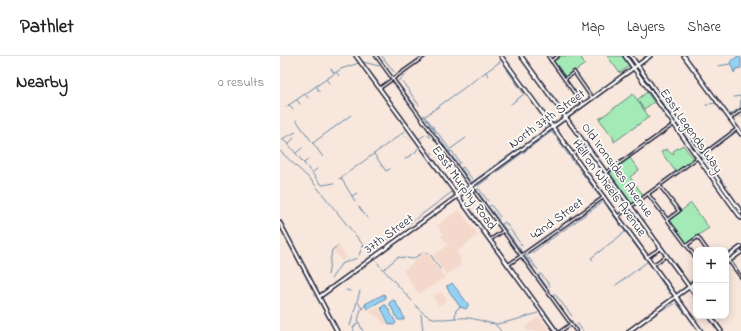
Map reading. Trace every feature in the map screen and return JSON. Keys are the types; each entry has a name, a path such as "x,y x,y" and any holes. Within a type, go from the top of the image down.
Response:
{"street":[{"name":"East Murphy Road","path":"357,56 556,331"},
{"path":"376,56 576,331"},
{"path":"380,88 425,56"},
{"name":"Hell on Wheels Avenue","path":"501,56 701,331"},
{"name":"Old Ironsides Avenue","path":"521,56 693,292"},
{"path":"548,56 583,105"},
{"path":"551,61 558,56"},
{"name":"East Legends Way","path":"625,56 741,218"},
{"name":"East Legends Way","path":"631,56 741,212"},
{"name":"North 37th Street","path":"471,187 650,56"},
{"path":"684,56 741,134"},
{"path":"565,79 574,72 592,98"},
{"path":"730,119 741,110"},
{"path":"607,173 677,122"},
{"path":"693,152 701,156 737,129"},
{"path":"573,154 586,144"},
{"path":"618,216 697,158 704,161"},
{"path":"660,186 678,212 668,219"},
{"name":"37th Street","path":"319,297 471,187"},
{"path":"648,194 693,254"},
{"name":"42nd Street","path":"508,265 604,197"},
{"path":"280,223 337,331"},
{"path":"490,240 503,231"},
{"path":"687,245 698,237 705,247"},
{"path":"729,256 741,247"},
{"path":"647,257 661,248"},
{"path":"729,261 741,252"},
{"path":"653,265 667,256"},
{"path":"729,264 741,277"},
{"path":"629,331 693,283"},
{"path":"712,319 721,331"},
{"path":"561,331 571,324"}],"shaded area":[{"path":"459,209 478,235 456,252 461,259 459,261 462,264 447,275 433,256 448,245 441,236 444,234 437,226"},
{"path":"338,245 347,258 342,261 333,249"},
{"path":"422,251 429,255 445,278 419,294 403,271 412,264 414,265 412,262 421,256"},
{"path":"441,292 447,300 439,306 433,296"},
{"path":"378,307 387,323 384,325 379,317 369,312"},
{"path":"539,317 550,331 528,331 525,327"}],"green space":[{"path":"559,56 580,56 585,64 567,77 564,77 553,62"},
{"path":"607,56 622,56 629,66 620,73"},
{"path":"647,92 654,102 644,109 637,100"},
{"path":"633,94 649,117 614,142 613,137 599,119"},
{"path":"683,145 694,159 676,172 661,152 666,149 673,155 673,151"},
{"path":"630,158 639,170 630,177 644,196 632,204 610,173"},
{"path":"691,203 709,228 687,243 670,220"}],"water":[{"path":"738,56 741,58 741,68 736,69 734,73 730,62"},
{"path":"452,283 468,304 466,309 460,307 447,288 447,285 448,286"},
{"path":"384,294 386,298 367,309 365,304"},
{"path":"393,300 404,317 404,320 398,320 389,303"},
{"path":"386,305 396,323 394,325 389,324 381,308"}],"waterway":[{"path":"382,56 394,72"},
{"path":"424,115 424,117 501,61"},
{"path":"363,62 379,66"},
{"path":"286,107 341,69 359,63"},
{"path":"718,66 730,64"},
{"path":"331,69 334,73"},
{"path":"507,70 524,94 511,104"},
{"path":"336,72 339,76"},
{"path":"486,72 488,76"},
{"path":"371,73 378,82"},
{"path":"398,81 408,73"},
{"path":"326,79 329,83"},
{"path":"402,81 419,105"},
{"path":"397,82 415,105"},
{"path":"316,86 319,91"},
{"path":"384,91 419,139 426,134 430,137"},
{"path":"305,94 308,98"},
{"path":"734,97 741,96"},
{"path":"740,109 741,96"},
{"path":"297,100 300,104"},
{"path":"710,104 716,103"},
{"path":"289,105 293,110"},
{"path":"729,115 737,110"},
{"path":"313,143 351,115"},
{"path":"425,117 436,133"},
{"path":"296,120 323,157"},
{"path":"428,120 449,148"},
{"path":"470,180 472,182 542,132 547,127 546,123"},
{"path":"401,134 405,131"},
{"path":"280,140 296,132"},
{"path":"478,186 551,132 555,136"},
{"path":"402,134 412,140"},
{"path":"339,179 400,135"},
{"path":"438,137 458,164"},
{"path":"288,144 294,138"},
{"path":"449,150 466,138"},
{"path":"282,139 289,145 320,183 323,185 334,183"},
{"path":"557,139 575,164"},
{"path":"296,153 302,148"},
{"path":"415,153 418,148"},
{"path":"280,151 312,181 372,256"},
{"path":"449,152 452,151 460,163"},
{"path":"374,154 386,171 390,169"},
{"path":"405,159 413,154"},
{"path":"304,163 309,159"},
{"path":"469,180 461,168 463,167 472,179"},
{"path":"313,172 317,169"},
{"path":"579,169 599,196"},
{"path":"341,178 355,201"},
{"path":"456,189 462,186 466,187"},
{"path":"476,189 486,203"},
{"path":"477,190 479,189 488,201"},
{"path":"383,243 452,192"},
{"path":"352,196 357,193"},
{"path":"534,268 526,257 603,202"},
{"path":"489,206 491,205 500,217"},
{"path":"488,206 499,220"},
{"path":"359,207 368,219"},
{"path":"608,208 627,234"},
{"path":"502,224 505,222 522,246"},
{"path":"502,224 522,252"},
{"path":"593,260 591,258 625,232"},
{"path":"629,237 650,265"},
{"path":"328,275 332,250 338,245"},
{"path":"359,255 363,245"},
{"path":"370,251 380,245"},
{"path":"424,252 430,254 440,269"},
{"path":"407,258 412,259 421,254"},
{"path":"384,269 398,257 405,258"},
{"path":"331,279 341,264 357,258"},
{"path":"528,259 529,258 538,270"},
{"path":"616,285 647,262"},
{"path":"382,268 412,301"},
{"path":"652,268 670,294"},
{"path":"540,274 539,276 549,290"},
{"path":"541,274 550,286"},
{"path":"346,290 350,291"},
{"path":"350,326 360,291"},
{"path":"554,293 572,316"},
{"path":"358,302 362,309"},
{"path":"676,302 684,313"},
{"path":"665,309 675,304"},
{"path":"363,331 358,321 361,309 366,305"},
{"path":"415,305 422,312 434,318 469,318 496,324 538,313"},
{"path":"455,318 456,310 460,307"},
{"path":"546,312 558,330"},
{"path":"421,314 423,331"},
{"path":"354,331 353,328 358,322"},
{"path":"577,323 583,331"},
{"path":"495,324 501,331"},
{"path":"575,325 579,331"}]}
